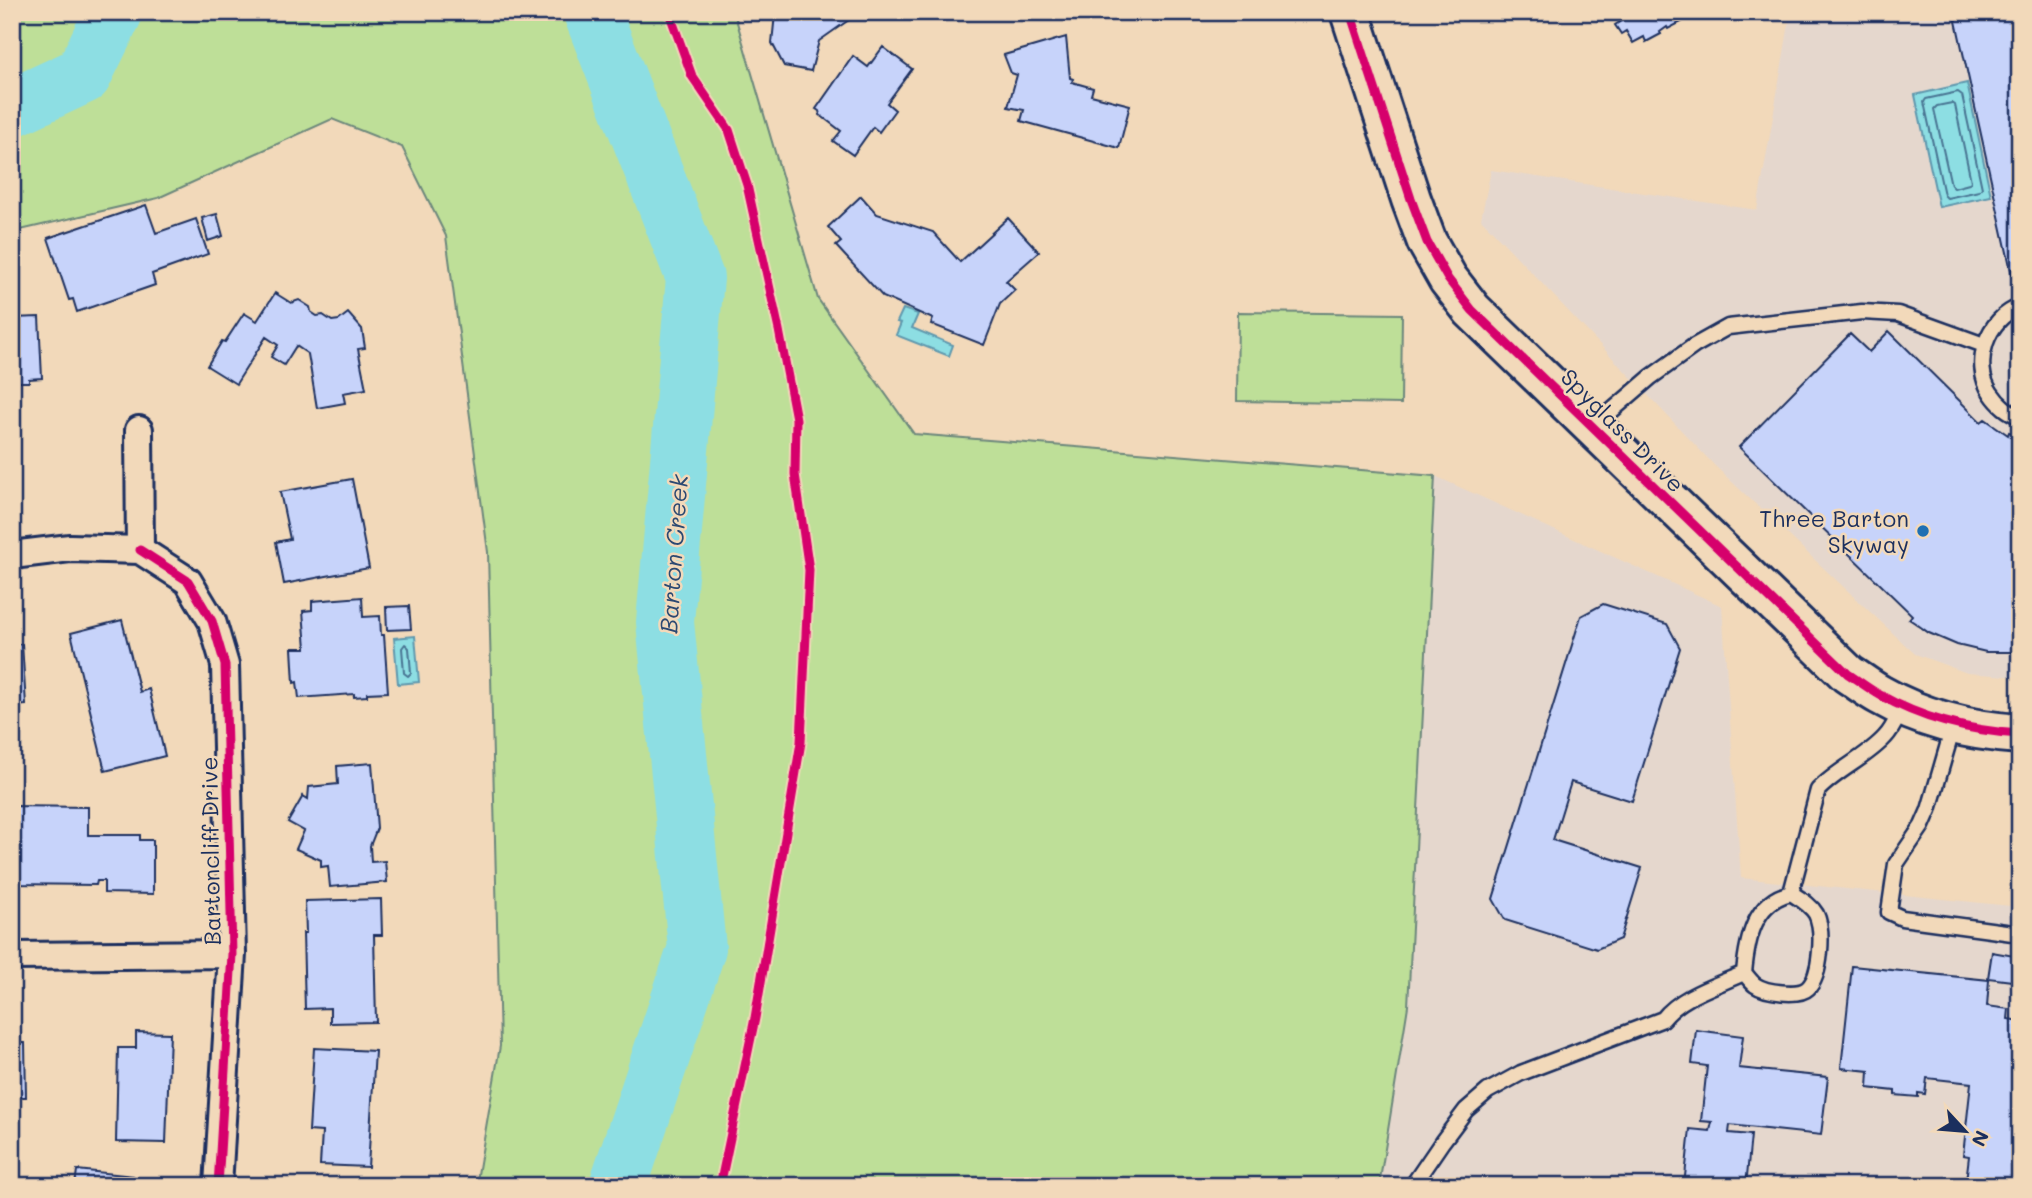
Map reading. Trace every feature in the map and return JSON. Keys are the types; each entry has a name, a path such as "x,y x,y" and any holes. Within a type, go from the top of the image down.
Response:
{"street":[{"name":"Spyglass Drive","path":"1350,12 1427,242 1448,279 1472,310 1848,674 1903,706 1954,724 1986,732 2020,734"},
{"path":"12,555 70,548 140,550 139,430"},
{"name":"Bartoncliff Drive","path":"140,550 188,581 212,621 225,665 232,954 218,1186"},
{"path":"12,956 232,954"}],"lane":[{"path":"2020,307 2013,309 1995,324 1984,345 1982,368 1989,391 2004,409 2020,417"},
{"path":"1592,428 1651,377 1694,346 1728,327 1862,312 1898,314 1984,345"},
{"path":"1791,893 1818,790 1827,780 1887,735 1903,706"},
{"path":"1954,724 1929,810 1922,826 1896,864 1888,912 1902,918 2020,934"},
{"path":"1791,893 1809,905 1816,915 1821,946 1810,987 1794,994 1757,987 1744,973 1746,947 1755,922 1766,905 1779,895 1791,893"},
{"path":"1412,1186 1441,1142 1466,1111 1488,1091 1521,1073 1663,1019 1673,1007 1685,1000 1744,973"}],"shaded area":[{"path":"1791,12 2020,12 2020,677 1967,673 1915,654 1715,466 1481,219 1491,170 1757,210"},
{"path":"1435,476 1722,606 1741,878 2020,907 2020,1186 1379,1186 1408,1006"}],"green space":[{"path":"12,12 734,12 818,299 914,434 1435,476 1408,1006 1379,1186 476,1186 500,1046 488,552 446,236 402,147 332,119 158,198 12,232"},
{"path":"1238,312 1402,314 1401,404 1237,401"}],"water":[{"path":"1967,83 1991,196 1939,207 1915,95"},
{"path":"903,309 918,314 912,328 953,345 949,356 896,335 901,323 897,322"},
{"path":"415,636 419,682 398,684 394,638"}],"building":[{"path":"774,12 860,12 819,41 811,71 784,66 772,43"},
{"path":"1615,12 1686,12 1682,15 1685,20 1668,29 1667,27 1661,34 1646,42 1644,37 1633,43 1626,31 1621,34 1615,25 1621,21"},
{"path":"1954,12 2020,12 2020,273 2012,275"},
{"path":"1066,37 1072,82 1093,88 1091,95 1130,105 1119,148 1021,121 1024,110 1008,107 1017,75 1011,73 1004,55"},
{"path":"883,47 912,69 887,103 895,110 879,132 873,127 853,155 833,141 841,131 816,109 853,56 868,67"},
{"path":"861,196 877,214 933,232 960,262 1008,218 1039,252 1006,281 1015,290 1000,304 984,345 931,324 933,319 883,297 836,246 841,242 828,227"},
{"path":"146,205 156,233 196,219 208,254 152,274 155,285 77,312 73,299 69,300 48,238"},
{"path":"217,214 223,236 208,241 202,218"},
{"path":"275,293 291,303 299,300 317,316 323,315 332,321 339,320 348,313 362,329 365,348 358,349 366,389 343,393 345,403 317,408 308,354 296,346 284,365 271,357 278,345 266,337 236,384 207,366 244,313 257,321"},
{"path":"39,317 42,378 17,382 12,380 12,318"},
{"name":"Three Barton Skyway","path":"1889,331 1981,422 1985,419 2008,435 2009,432 2020,435 2020,648 2015,649 2015,652 1986,652 1957,645 1929,633 1909,619 1912,615 1739,447 1850,334 1869,352"},
{"path":"352,479 369,568 284,584 276,542 290,539 280,492"},
{"path":"362,597 363,617 380,616 388,692 354,697 354,694 299,698 297,682 294,683 292,648 306,648 303,611 312,610 312,601"},
{"path":"1603,604 1667,624 1680,648 1632,801 1571,782 1553,840 1642,868 1620,939 1597,949 1505,920 1493,899 1581,616"},
{"path":"409,606 411,629 387,630 386,607"},
{"path":"122,620 140,692 149,689 165,756 105,771 71,633"},
{"path":"22,644 26,705 12,706 12,645"},
{"path":"372,763 377,828 370,846 371,862 385,861 387,882 330,887 328,866 321,867 321,860 296,849 304,831 288,822 303,796 308,799 309,787 338,784 337,766"},
{"path":"12,806 88,807 88,835 140,835 140,840 153,840 153,894 104,893 104,881 97,881 96,885 12,884"},
{"path":"381,899 382,935 374,935 376,1022 330,1023 330,1008 305,1009 305,901"},
{"path":"1992,952 2020,957 2020,982 1988,978"},
{"path":"1852,966 1989,980 1987,1006 2009,1009 2008,1019 2020,1021 2020,1186 1966,1181 1969,1156 1963,1155 1971,1083 1927,1078 1925,1094 1918,1093 1918,1097 1895,1095 1895,1091 1868,1088 1869,1071 1841,1068"},
{"path":"1696,1030 1743,1036 1739,1068 1828,1077 1821,1135 1730,1125 1729,1133 1751,1135 1746,1186 1684,1186 1690,1129 1710,1131 1712,1122 1701,1121 1707,1066 1692,1064"},
{"path":"136,1032 170,1033 166,1143 116,1142 118,1048 136,1048"},
{"path":"12,1043 25,1043 26,1097 12,1097"},
{"path":"314,1048 375,1051 368,1167 320,1165 322,1132 309,1131"},
{"path":"77,1170 133,1176 132,1186 75,1186"}],"waterway":[{"name":"Barton Creek","path":"12,108 83,75 114,12"},
{"name":"Barton Creek","path":"592,12 695,278 665,622 697,948 618,1186"}],"cycle path":[{"path":"669,12 692,76 729,130 747,185 796,419 795,474 809,570 801,742 755,1018 720,1186"},
{"path":"1350,12 1427,242 1448,279 1472,310 1848,674 1880,695 1930,717 1966,727 2020,734"},
{"path":"140,550 188,581 212,621 225,665 232,954 218,1186"}],"place":[{"name":"Three Barton Skyway","path":"1923,531"}]}
